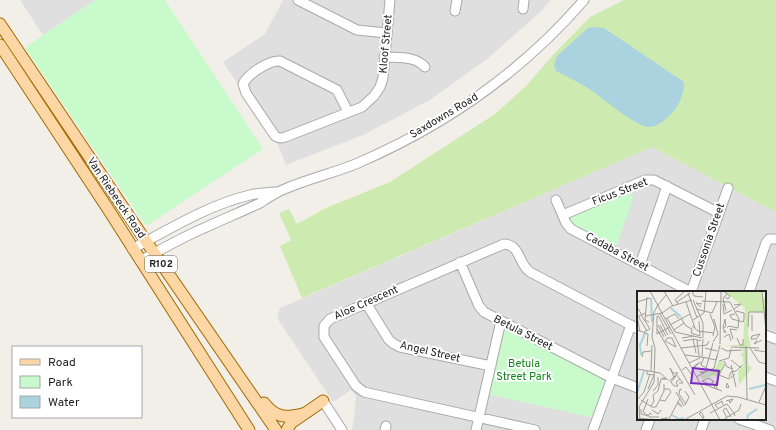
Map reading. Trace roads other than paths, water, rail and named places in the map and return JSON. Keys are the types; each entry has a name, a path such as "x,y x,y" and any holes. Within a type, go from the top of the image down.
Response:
{"main road":[{"name":"Van Riebeeck Road","path":"0,24 154,254 276,430"},
{"name":"Van Riebeeck Road","path":"0,45 108,209 132,249 249,430"},
{"path":"240,377 269,410 275,414 287,417 302,414"},
{"path":"287,430 291,423 302,414 323,401"}],"street":[{"path":"298,0 357,30 386,33"},
{"name":"Kloof Street","path":"348,112 362,107 369,102 380,87 383,78 390,0"},
{"path":"455,11 457,0"},
{"name":"Saxdowns Road","path":"140,261 200,229 260,202 278,192 357,164 402,142 454,113 496,84 528,57 568,19 584,0"},
{"path":"384,56 412,59 421,62 425,67"},
{"path":"280,61 337,90 348,112 288,136 278,138 275,136 246,93 243,84 247,78 268,63 280,61"},
{"name":"Ficus Street","path":"563,215 648,180 654,180 667,186 719,213"},
{"path":"640,264 667,186"},
{"name":"Cussonia Street","path":"691,291 728,188"},
{"name":"Saxdowns Road","path":"132,249 182,222 221,204 251,195 278,192"},
{"name":"Cadaba Street","path":"556,200 568,226 571,229 689,291"},
{"path":"748,291 766,243 769,239 776,238"},
{"name":"Aloe Crescent","path":"535,430 368,393 361,390 356,386 324,337 323,330 325,324 330,319 500,244 510,245 516,250 527,270 635,327 612,378 593,430"},
{"name":"Betula Street","path":"460,262 480,308 486,314 612,378 637,388"},
{"name":"Angel Street","path":"366,303 389,340 394,344 400,347 491,366"},
{"path":"476,430 501,321"},
{"path":"766,377 776,381"},
{"path":"323,401 342,430"},
{"path":"646,430 650,420"},
{"path":"701,430 705,420"},
{"path":"742,420 770,430"}],"water":[{"path":"588,28 604,28 684,82 684,90 677,106 662,122 652,127 644,126 623,114 573,79 556,71 554,64 557,56"}],"park label":[{"name":"Betula Street Park","path":"524,370"}]}
